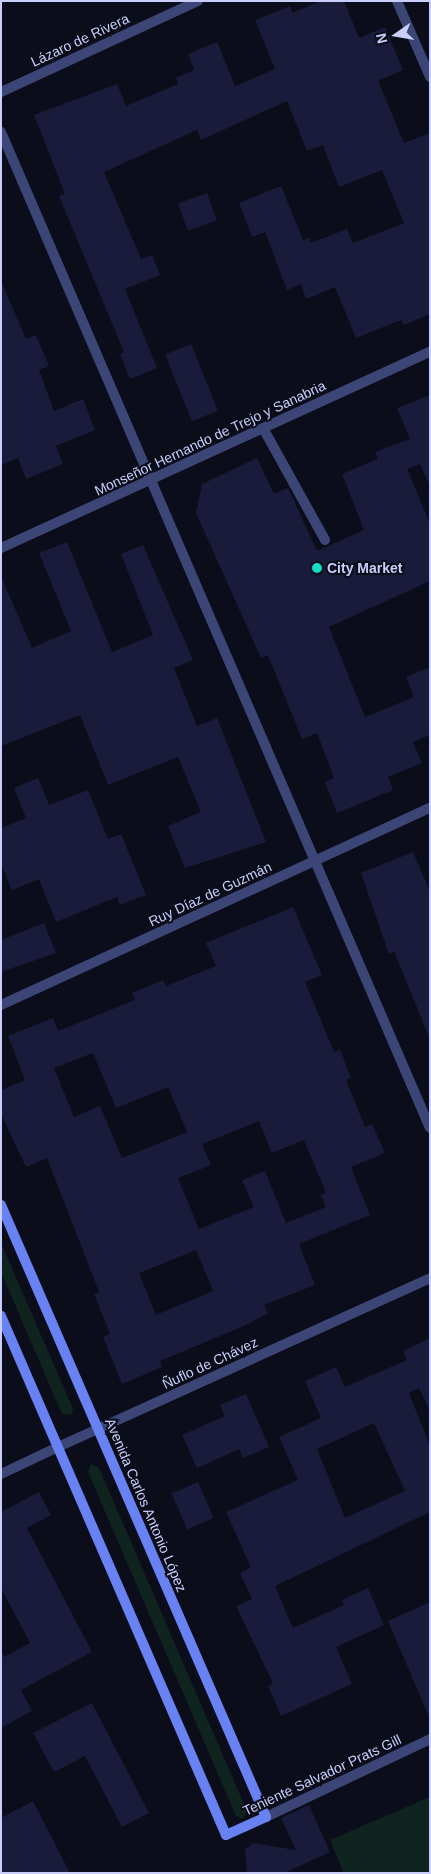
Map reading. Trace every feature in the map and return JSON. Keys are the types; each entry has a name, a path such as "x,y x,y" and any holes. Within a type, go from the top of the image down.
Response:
{"main road":[{"name":"Avenida Carlos Antonio López","path":"1,1205 266,1817"},
{"path":"1,1316 58,1447"},
{"name":"Teniente Salvador Prats Gill","path":"58,1447 226,1835 266,1817"}],"street":[{"name":"Lázaro de Rivera","path":"1,92 198,1"},
{"path":"397,1 430,77"},
{"path":"1,132 430,1128"},
{"name":"Monseñor Hernando de Trejo y Sanabria","path":"1,548 430,352"},
{"path":"264,428 325,540"},
{"name":"Ruy Díaz de Guzmán","path":"1,1005 430,808"},
{"name":"Ñuflo de Chávez","path":"1,1474 430,1278"},
{"name":"Teniente Salvador Prats Gill","path":"266,1817 430,1740"}],"green space":[{"path":"1,1243 73,1409 71,1415 62,1414 1,1272"},
{"path":"91,1464 99,1468 247,1811 243,1819 236,1816 88,1472"},
{"path":"430,1797 430,1873 344,1873 330,1840"}],"building":[{"path":"321,1 344,1 359,38 385,27 403,70 378,81 404,143 430,133 430,314 404,325 401,320 356,338 335,287 306,299 301,284 287,290 265,232 252,237 239,203 281,186 303,240 309,238 311,243 347,229 353,243 404,223 382,170 339,187 323,145 307,151 287,101 201,140 197,130 104,172 141,259 152,255 160,275 125,289 157,368 130,379 120,354 124,352 59,196 65,194 34,115 117,84 126,106 178,84 176,78 194,70 188,54 217,42 235,86 275,69 255,20 290,6 292,13"},
{"path":"207,193 217,220 188,231 178,204"},
{"path":"1,281 26,339 36,335 49,366 39,370 54,411 83,399 95,430 56,446 63,464 26,479 18,458 1,465"},
{"path":"191,344 218,411 192,421 165,354"},
{"path":"430,395 430,486 420,464 407,469 430,524 430,581 329,627 365,717 414,697 406,677 430,667 430,735 413,742 422,763 388,777 393,790 337,813 325,782 334,778 317,733 302,739 268,655 261,658 196,513 202,484 257,458 274,494 288,488 317,551 364,530 342,474 378,459 375,452 410,439 397,408"},
{"path":"67,542 112,652 153,635 121,554 143,545 193,660 174,668 197,726 217,718 266,842 185,868 168,826 201,812 178,757 108,785 80,715 1,746 1,576 32,648 71,631 39,553"},
{"path":"38,778 49,805 88,790 108,839 121,834 146,895 120,905 117,897 56,922 39,879 12,890 1,864 1,828 26,818 14,788"},
{"path":"413,852 430,892 429,1037 394,951 389,954 361,873"},
{"path":"293,907 322,975 305,982 334,1052 340,1049 351,1078 346,1080 365,1127 372,1124 385,1153 351,1167 370,1215 299,1244 315,1285 264,1305 268,1313 244,1326 160,1361 162,1367 122,1384 103,1337 110,1334 94,1294 99,1292 47,1158 26,1167 1,1114 1,1090 25,1080 8,1036 53,1018 58,1031 135,1000 132,993 163,980 166,986 216,966 206,943","holes":["93,1053 116,1108 168,1087 187,1132 122,1158 100,1106 74,1117 54,1068","259,1121 272,1153 304,1140 326,1193 321,1195 326,1207 286,1223 265,1171 242,1180 254,1207 199,1229 178,1178 211,1165 202,1144","196,1250 213,1291 156,1315 139,1273"]},
{"path":"44,923 56,953 1,972 1,940"},
{"path":"430,1338 430,1411 419,1388 409,1393 430,1446 430,1512 275,1586 293,1628 344,1605 342,1600 368,1588 384,1625 336,1647 352,1684 281,1716 268,1686 273,1683 236,1606 252,1599 240,1573 251,1567 226,1512 298,1480 279,1437 321,1418 305,1381 336,1367 345,1387 407,1360 403,1351","holes":["374,1423 405,1491 345,1518 317,1449"]},
{"path":"246,1394 269,1447 243,1458 239,1449 197,1468 182,1435 225,1416 220,1405"},
{"path":"198,1482 214,1518 187,1529 172,1494"},
{"path":"39,1492 51,1515 27,1528 92,1652 21,1690 32,1711 1,1728 1,1651 4,1657 30,1643 1,1588 1,1512"},
{"path":"430,1602 430,1719 388,1621"},
{"path":"92,1703 149,1813 122,1827 85,1756 54,1772 33,1733"},
{"path":"33,1801 70,1873 1,1873 1,1818"},
{"path":"309,1805 330,1852 284,1873 247,1873 245,1850 253,1843 296,1850 281,1818"}],"place":[{"name":"City Market","path":"317,568"}]}
